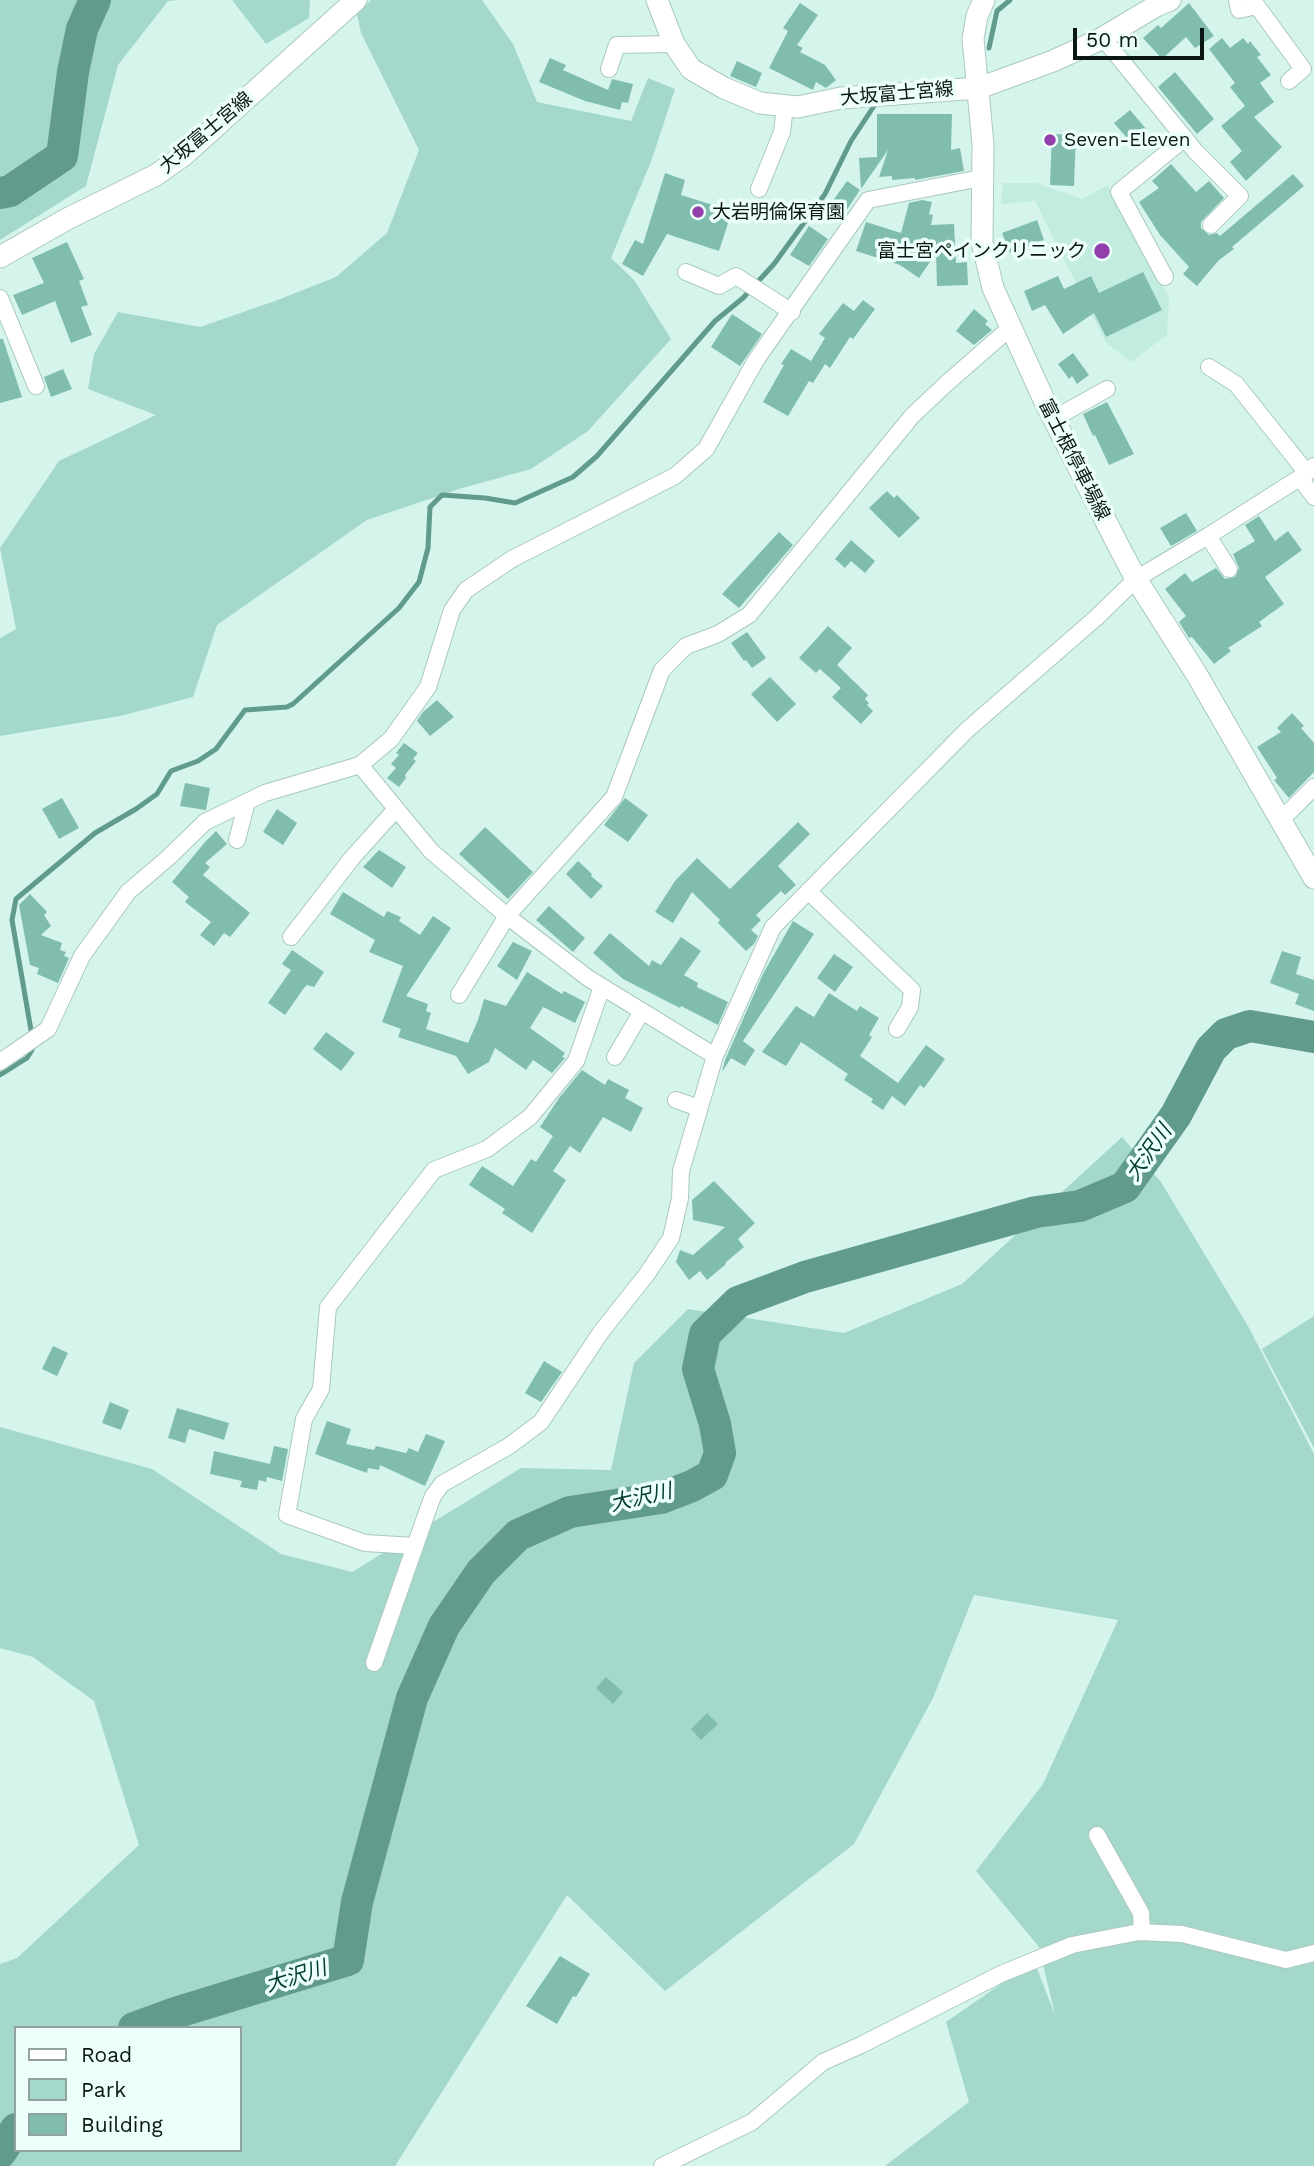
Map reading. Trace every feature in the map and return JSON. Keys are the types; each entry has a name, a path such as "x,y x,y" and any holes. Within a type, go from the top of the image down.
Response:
{"main road":[{"name":"大坂富士宮線","path":"0,257 67,219 156,175 175,162 356,0"},
{"name":"大坂富士宮線","path":"657,0 674,44 691,69 724,88 760,103 798,107 841,98 979,88 1053,61 1103,38 1170,0"},
{"name":"富士根停車場線","path":"984,0 977,16 973,39 983,144 982,243 993,288 1053,419 1136,579 1197,675 1314,878"}],"street":[{"path":"1237,0 1239,10 1257,6 1303,69 1289,82"},
{"path":"1103,38 1185,138 1240,196 1211,225"},
{"path":"609,69 617,45 674,44"},
{"path":"759,188 782,132 785,106"},
{"path":"1165,277 1119,192 1185,138"},
{"path":"0,1062 48,1029 82,956 128,892 205,822 265,793 360,765 391,739 428,687 452,610 466,590 512,559 675,475 706,449 756,360 868,200 981,178"},
{"path":"686,272 719,286 736,276 792,312"},
{"path":"0,298 36,386"},
{"path":"459,995 507,916 614,797 662,670 686,646 718,634 749,615 912,416 1010,328"},
{"path":"1209,367 1236,384 1307,473 1314,497"},
{"path":"1053,419 1107,389"},
{"path":"374,1663 433,1496 442,1484 509,1446 541,1422 601,1332 647,1274 671,1238 680,1198 681,1171 715,1056 773,927 967,730 1097,617 1136,579 1307,473"},
{"path":"1208,536 1228,569"},
{"path":"360,765 431,850 507,916 588,978 715,1056"},
{"path":"1280,821 1314,787"},
{"path":"237,840 247,802"},
{"path":"291,937 352,858 396,809"},
{"path":"808,891 912,990 911,1007 897,1029"},
{"path":"415,1546 365,1543 287,1515 304,1419 321,1389 328,1307 434,1170 487,1149 530,1117 576,1061 602,987"},
{"path":"615,1056 642,1011"},
{"path":"676,1100 699,1108"},
{"path":"1097,1835 1140,1913 1142,1932"},
{"path":"662,2166 752,2122 823,2062 1001,1974 1072,1945 1142,1932 1182,1934 1286,1959 1314,1953"}],"shaded area":[{"name":"富士宮ペインクリニック","path":"1003,183 1036,183 1082,199 1108,185 1169,298 1167,335 1131,362 1106,343 1035,201 1001,204"}],"green space":[{"path":"0,0 181,0 168,1 118,65 86,186 0,240"},
{"path":"232,0 310,0 309,18 266,44"},
{"path":"371,0 482,0 513,44 537,102 631,121 648,78 675,89 652,159 611,258 634,280 671,339 588,431 531,469 459,489 367,520 217,625 193,697 120,716 0,736 0,638 16,629 0,548 59,461 156,415 88,389 94,354 118,312 200,327 336,277 387,233 419,150 361,33 357,14"},
{"path":"1122,1137 1161,1182 1248,1326 1314,1454 1314,2166 885,2166 969,2102 946,2022 1034,1961 1055,2015 1039,1947 976,1871 1043,1784 1118,1620 974,1595 933,1698 854,1844 665,1991 567,1895 395,2166 0,2166 0,1964 17,1958 139,1845 94,1701 33,1657 0,1648 0,1427 152,1469 281,1554 352,1572 521,1468 611,1470 634,1363 688,1309 844,1333 962,1284"},
{"path":"1314,1316 1314,1448 1262,1349"}],"building":[{"path":"800,3 818,15 797,45 803,48 800,52 825,65 836,80 826,88 816,82 813,90 769,68 788,31 783,28"},
{"path":"1189,3 1214,36 1195,48 1186,37 1162,59 1143,38 1158,25 1161,28"},
{"path":"1222,38 1230,48 1243,38 1248,44 1250,41 1261,55 1257,57 1271,75 1260,83 1274,102 1254,117 1282,147 1246,181 1230,162 1242,151 1221,126 1245,106 1230,87 1235,83 1209,49"},
{"path":"550,58 566,65 563,70 608,90 612,79 633,84 628,103 622,102 620,110 585,101 539,82"},
{"path":"737,61 762,73 756,87 730,76"},
{"path":"1175,72 1214,119 1197,134 1158,87"},
{"path":"1130,110 1147,130 1134,142 1114,123"},
{"path":"877,114 952,114 951,150 960,148 964,171 915,180 879,177 888,150 861,189 859,158 877,157"},
{"path":"1052,134 1076,135 1074,186 1050,185"},
{"path":"1171,164 1196,192 1209,181 1224,198 1201,222 1201,228 1209,235 1217,233 1220,236 1293,174 1304,186 1232,247 1234,249 1219,260 1197,286 1183,274 1189,267 1160,235 1139,202 1159,188 1152,181"},
{"path":"665,173 685,180 681,195 732,211 719,251 667,234 643,276 622,264 635,240 643,244"},
{"path":"847,181 860,190 844,214 830,205"},
{"path":"922,200 932,202 929,214 933,215 931,225 954,224 956,263 967,262 968,285 937,286 936,253 919,278 900,265 856,251 866,222 901,233 909,203"},
{"path":"1037,220 1044,240 1010,253 1002,233"},
{"path":"809,226 828,239 809,266 790,255"},
{"path":"67,242 84,279 79,281 88,305 81,307 92,335 71,343 55,301 22,315 13,295 44,283 32,258"},
{"path":"1143,272 1162,310 1106,337 1094,313 1063,334 1045,305 1032,311 1024,291 1058,276 1064,289 1091,276 1099,293"},
{"path":"863,300 875,309 853,339 850,337 830,368 825,364 813,383 809,381 788,416 763,402 791,349 811,361 825,338 819,334 843,303 854,311"},
{"path":"974,309 988,321 985,324 992,330 974,345 956,331"},
{"path":"732,314 762,334 740,366 711,347"},
{"path":"0,339 3,339 22,397 0,403"},
{"path":"1073,353 1089,375 1077,384 1072,376 1069,379 1058,364"},
{"path":"63,369 72,389 51,397 44,377"},
{"path":"1107,402 1134,454 1109,465 1083,414"},
{"path":"887,491 894,498 897,495 920,518 899,538 869,508"},
{"path":"1186,513 1197,531 1171,546 1160,528"},
{"path":"1259,516 1275,541 1288,531 1302,550 1265,577 1284,604 1259,622 1262,626 1228,648 1231,651 1214,664 1192,637 1189,638 1179,622 1186,616 1165,589 1185,573 1192,582 1216,568 1225,579 1235,577 1239,568 1233,554 1255,541 1245,525"},
{"path":"779,532 793,545 739,608 722,594"},
{"path":"851,540 875,561 865,573 851,561 845,568 835,559"},
{"path":"828,626 852,648 837,665 868,695 865,699 873,711 861,724 832,697 841,688 820,669 816,673 799,658"},
{"path":"747,632 766,658 752,668 731,643"},
{"path":"770,677 796,704 777,722 751,694"},
{"path":"437,700 454,717 430,736 417,721"},
{"path":"1292,713 1314,743 1314,772 1289,798 1274,780 1277,778 1257,747 1281,732 1277,728"},
{"path":"404,743 418,753 413,759 416,761 399,787 387,778 396,768 391,764"},
{"path":"185,783 210,788 206,810 180,806"},
{"path":"62,798 79,828 59,839 42,809"},
{"path":"625,798 648,815 628,842 604,825"},
{"path":"277,809 297,823 283,845 263,832"},
{"path":"798,822 810,834 778,866 796,885 785,895 781,891 756,915 761,920 751,930 758,936 746,951 692,892 673,923 655,912 675,881 697,858 730,889"},
{"path":"485,827 533,872 508,899 459,854"},
{"path":"216,831 227,844 205,863 210,867 203,875 250,913 230,937 224,933 214,946 200,935 211,922 185,902 189,897 172,882"},
{"path":"379,850 406,867 392,888 363,867"},
{"path":"578,861 603,886 591,899 566,874"},
{"path":"343,892 384,917 387,911 401,917 399,921 420,935 433,916 451,928 406,996 428,1004 426,1011 431,1013 426,1029 468,1043 484,999 506,1006 527,972 562,994 564,991 585,1002 575,1023 543,1007 530,1028 565,1053 562,1057 565,1058 552,1073 533,1060 526,1070 495,1048 489,1062 468,1074 456,1056 398,1037 401,1029 382,1022 403,966 369,952 375,940 330,914"},
{"path":"30,894 47,912 44,915 51,926 41,935 62,943 60,950 66,952 64,956 69,958 58,983 37,974 39,968 30,965 19,905"},
{"path":"549,906 585,938 573,952 536,920"},
{"path":"793,921 814,934 743,1041 755,1050 745,1066 731,1058 722,1072 763,974"},
{"path":"610,933 649,966 652,960 661,965 681,937 701,951 684,975 698,983 697,987 728,1002 718,1025 623,979 593,953"},
{"path":"513,942 532,951 517,980 497,966"},
{"path":"292,950 324,972 314,987 307,985 304,988 285,1015 268,1003 291,970 282,964"},
{"path":"1282,951 1301,957 1296,974 1314,980 1314,1011 1295,1004 1299,994 1270,983"},
{"path":"834,954 853,967 835,992 817,978"},
{"path":"829,993 857,1011 860,1006 879,1018 869,1035 872,1037 860,1056 898,1083 926,1045 945,1059 924,1088 920,1085 905,1106 892,1096 883,1110 871,1102 873,1099 844,1080 848,1074 801,1042 786,1066 762,1052 796,1006 814,1017"},
{"path":"326,1032 355,1053 341,1071 313,1049"},
{"path":"582,1070 605,1085 608,1079 629,1090 625,1098 643,1108 631,1132 603,1117 580,1153 570,1146 553,1171 566,1180 532,1233 502,1213 505,1209 469,1185 482,1166 513,1186 531,1159 536,1162 553,1136 540,1127"},
{"path":"714,1181 755,1223 738,1239 744,1247 726,1264 707,1280 700,1271 689,1280 676,1262 680,1250 693,1255 725,1227 693,1220 692,1200"},
{"path":"53,1346 68,1353 57,1376 42,1369"},
{"path":"544,1361 562,1372 541,1402 525,1393"},
{"path":"110,1402 129,1410 121,1430 102,1423"},
{"path":"177,1408 229,1423 224,1440 189,1429 185,1443 168,1438"},
{"path":"327,1421 351,1429 346,1444 374,1450 376,1446 406,1453 409,1448 418,1452 426,1434 445,1441 425,1486 380,1465 379,1470 368,1468 367,1473 315,1454"},
{"path":"274,1446 288,1449 282,1481 267,1477 266,1482 259,1480 257,1490 240,1487 242,1481 210,1474 214,1451 270,1464"},
{"path":"606,1677 623,1692 613,1704 596,1688"},
{"path":"707,1713 718,1724 701,1740 691,1729"},
{"path":"560,1956 590,1974 557,2024 526,2006"}],"waterway":[{"path":"0,193 10,191 62,156 73,72 82,29 95,0"},
{"path":"989,48 997,11 1010,0"},
{"path":"32,1036 12,920 16,899 95,833 157,794 171,771 198,761 216,749 245,710 287,707 293,704 399,608 419,582 428,548 430,507 442,495 515,503 573,477 597,456 715,321 743,298 774,264 825,194 851,141 874,106"},
{"name":"大沢川","path":"139,2026 348,1960 357,1902 412,1698 444,1626 481,1572 518,1535 570,1512 661,1498 712,1475 720,1453 715,1424 698,1369 705,1334 738,1302 805,1277 1036,1212 1080,1206 1125,1187 1176,1115 1211,1049 1226,1034 1250,1026 1314,1037"},
{"path":"0,1075 27,1058 32,1046"},
{"name":"大沢川","path":"0,2153 14,2132"}],"place":[{"name":"Seven-Eleven","path":"1050,140"},
{"name":"大岩明倫保育園","path":"698,212"},
{"name":"富士宮ペインクリニック","path":"1102,251"}]}
